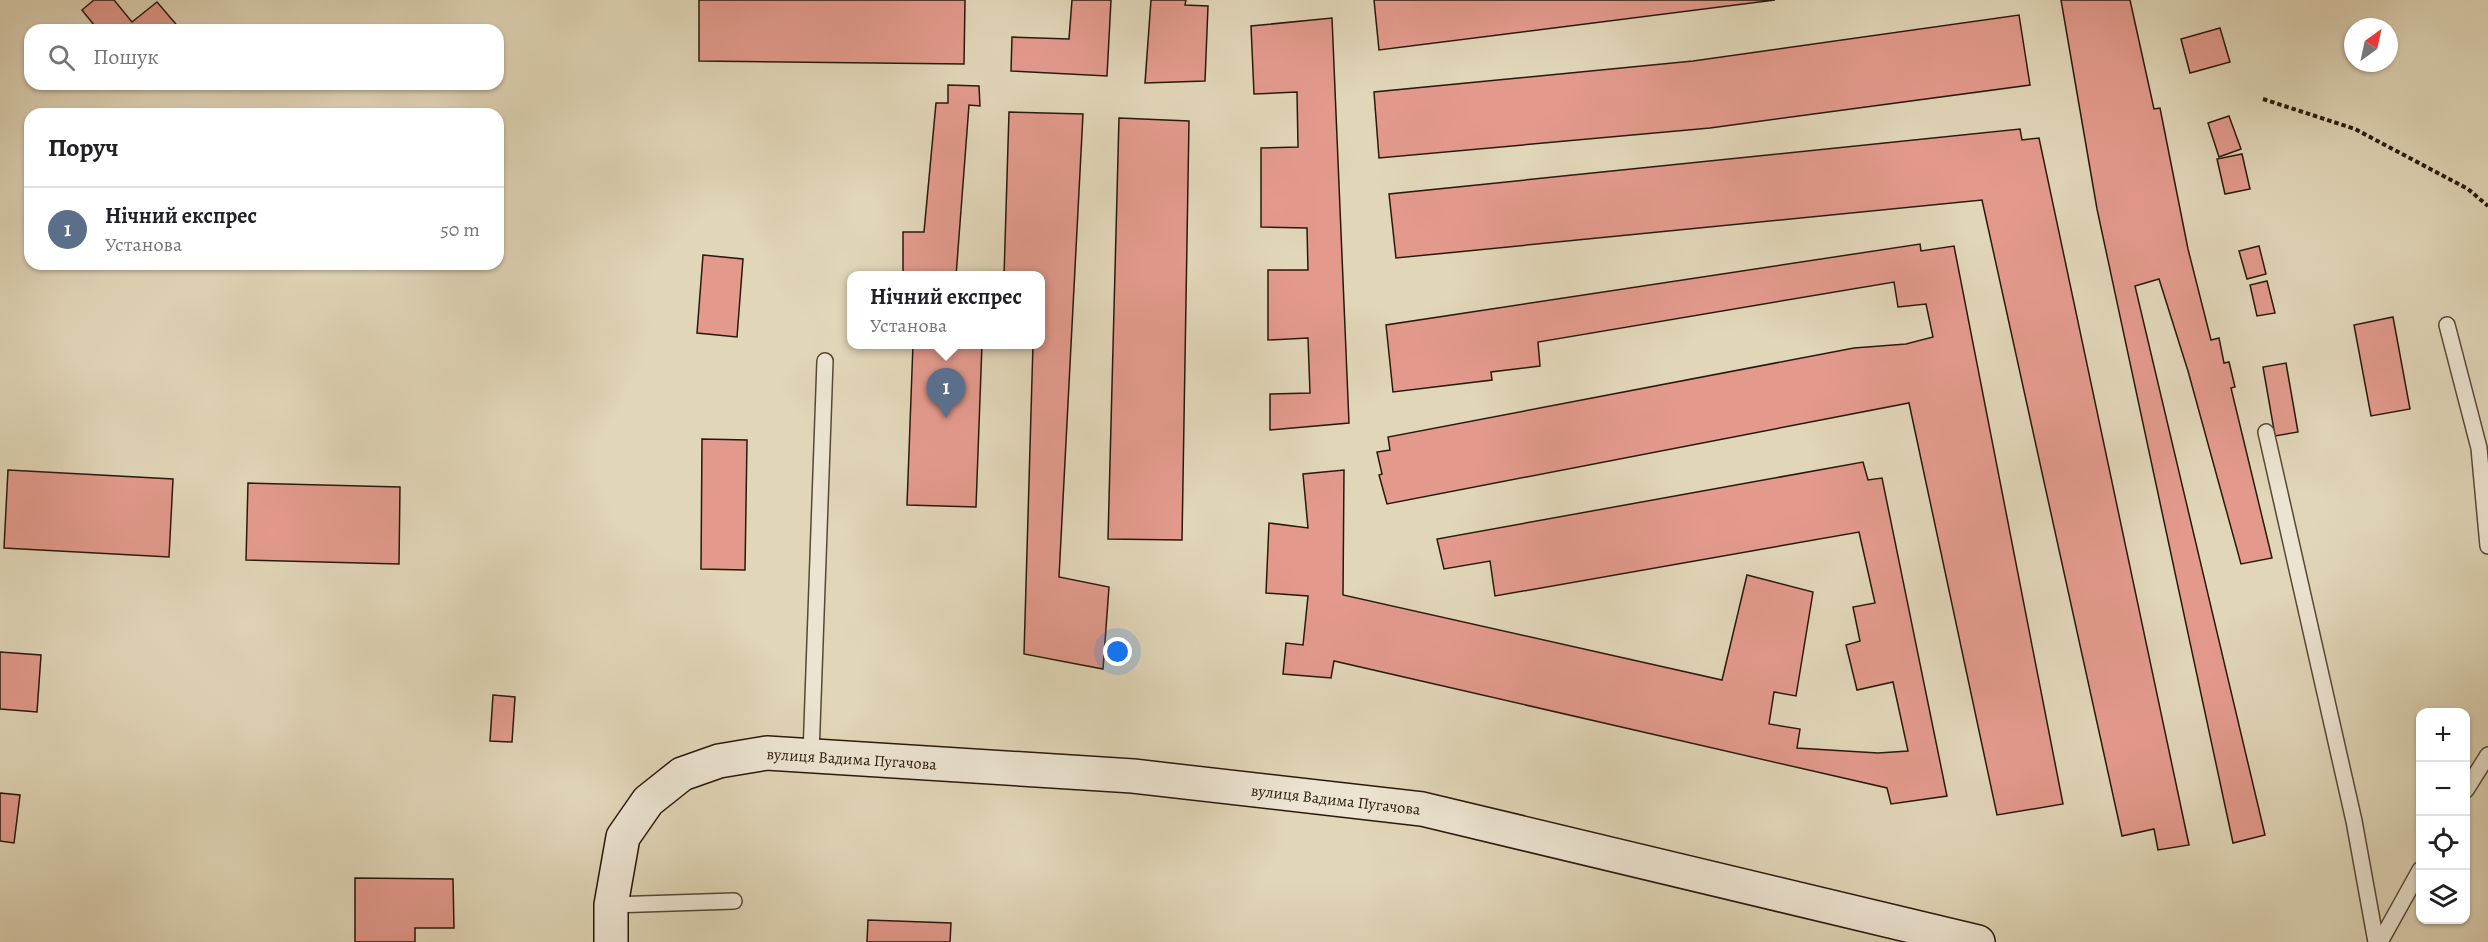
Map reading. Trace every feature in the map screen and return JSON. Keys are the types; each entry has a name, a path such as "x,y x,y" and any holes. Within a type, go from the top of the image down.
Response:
{"street":[{"name":"вулиця Вадима Пугачова","path":"611,942 611,905 623,837 648,801 682,774 719,761 767,753 1133,776 1422,809 1978,942"}],"lane":[{"path":"2447,325 2479,448 2488,546"},
{"path":"811,755 825,362"},
{"path":"2266,432 2354,821 2378,942"},
{"path":"2470,784 2488,755"},
{"path":"2378,942 2416,878"},
{"path":"611,905 734,901"}],"path":[{"path":"2264,99 2355,129 2468,189 2488,206"}],"building":[{"path":"94,0 114,0 132,22 157,2 176,24 93,24 82,10"},
{"path":"699,0 965,0 964,64 699,61"},
{"path":"1072,0 1111,0 1107,76 1011,71 1012,37 1069,39"},
{"path":"1151,0 1186,0 1185,5 1208,6 1205,81 1145,83"},
{"path":"1374,0 1775,0 1379,50"},
{"path":"2061,0 2130,0 2154,109 2160,108 2188,249 2211,340 2219,338 2224,363 2229,362 2235,387 2231,388 2272,558 2241,564 2188,371 2159,279 2135,286 2265,835 2233,843 2097,209"},
{"path":"2019,15 2030,85 1710,128 1379,158 1374,92 1693,61"},
{"path":"1332,18 1349,423 1270,430 1270,394 1310,393 1308,338 1268,340 1268,270 1308,270 1307,228 1261,227 1261,148 1298,147 1297,92 1254,94 1251,26"},
{"path":"2220,28 2230,62 2190,73 2181,39"},
{"path":"948,85 979,86 980,106 969,105 956,271 903,271 903,232 924,232 936,103 948,103"},
{"path":"1009,112 1083,114 1059,577 1109,587 1103,669 1024,654 1033,349 1045,349 1045,271 1004,271"},
{"path":"2229,116 2241,149 2219,157 2208,123"},
{"path":"1119,118 1189,121 1182,540 1108,539"},
{"path":"2020,129 2022,140 2039,138 2189,845 2158,850 2154,829 2122,836 1982,200 1396,258 1389,194"},
{"path":"2242,154 2250,189 2225,194 2217,159"},
{"path":"1920,244 1921,251 1954,246 2063,804 1997,815 1909,403 1387,504 1379,475 1382,474 1377,452 1390,450 1388,437 1854,348 1906,344 1933,337 1926,304 1898,307 1894,282 1538,342 1540,366 1491,372 1492,380 1393,392 1386,325"},
{"path":"2259,246 2266,274 2247,279 2239,251"},
{"path":"703,255 743,259 737,337 697,333"},
{"path":"2267,281 2275,313 2257,316 2250,285"},
{"path":"2393,317 2410,409 2371,416 2354,325"},
{"path":"913,349 982,349 976,507 907,505"},
{"path":"2286,363 2298,432 2275,436 2263,367"},
{"path":"702,439 747,440 745,570 701,569"},
{"path":"1863,462 1868,480 1882,478 1947,796 1891,804 1887,788 1334,661 1331,678 1283,674 1286,643 1303,645 1308,596 1266,593 1269,523 1308,528 1303,474 1344,470 1343,595 1722,680 1747,575 1813,592 1796,696 1774,692 1769,724 1800,729 1797,748 1878,753 1908,751 1893,682 1857,690 1846,645 1860,641 1853,607 1875,603 1859,532 1495,596 1490,561 1444,569 1437,539"},
{"path":"8,470 173,479 169,557 4,548"},
{"path":"248,483 400,487 399,564 246,560"},
{"path":"0,652 41,655 37,712 0,709"},
{"path":"493,695 515,697 512,742 490,741"},
{"path":"0,793 20,795 14,843 0,841"},
{"path":"355,878 453,879 454,928 415,928 415,942 355,942"},
{"path":"868,920 951,923 950,942 867,942"}],"place":[{"name":"Нічний експрес","path":"946,418"}]}
